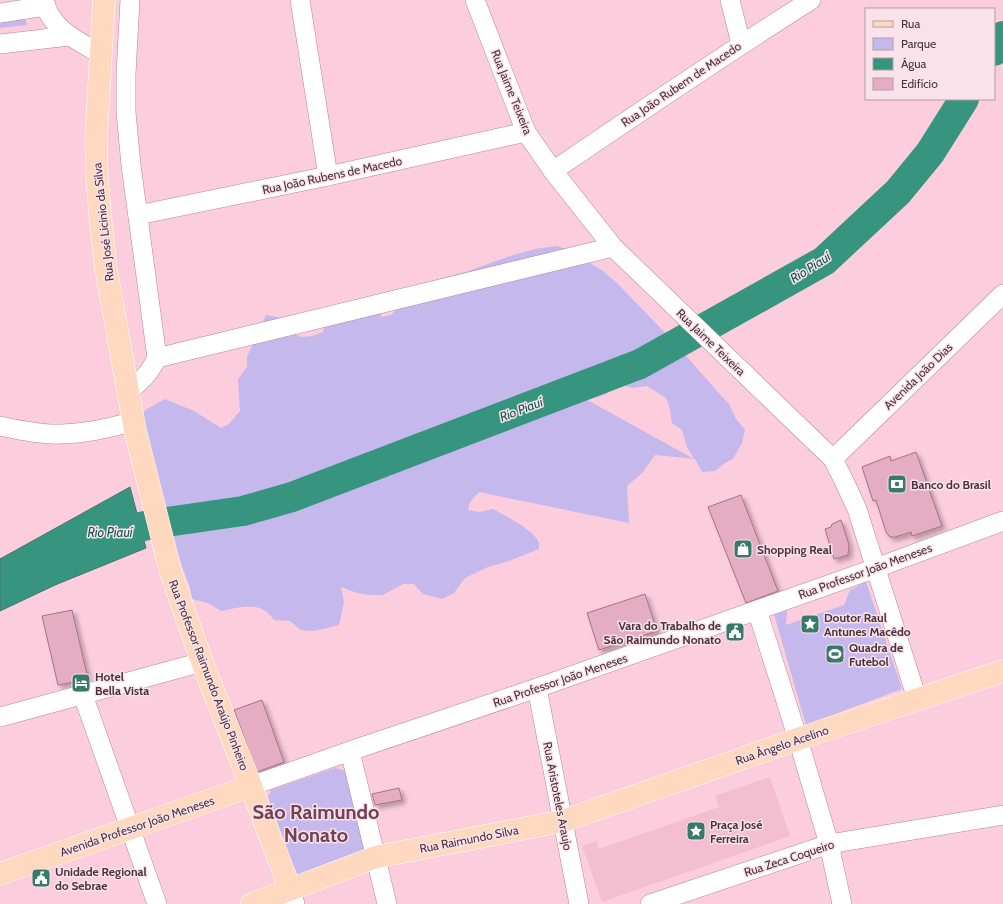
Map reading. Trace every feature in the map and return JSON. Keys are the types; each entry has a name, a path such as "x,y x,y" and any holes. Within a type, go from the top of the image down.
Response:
{"main road":[{"name":"Rua José Licinio da Silva","path":"104,0 96,139 99,206 106,269 135,431"},
{"name":"Rua Professor Raimundo Araújo Pinheiro","path":"135,431 171,573 202,662 293,897"},
{"name":"Rua Ângelo Acelino","path":"563,821 798,739 1003,671"},
{"name":"Avenida Professor João Meneses","path":"0,874 251,786"},
{"name":"Rua Raimundo Silva","path":"252,904 293,897 376,857 563,821"}],"street":[{"path":"128,391 145,378 157,358 131,165 126,112 126,74 130,0"},
{"path":"300,0 328,176"},
{"name":"Rua Jaime Teixeira","path":"475,0 526,132 553,171 613,247 770,400 833,459 857,509 917,699"},
{"path":"730,0 741,44"},
{"name":"Rua João Rubem de Macedo","path":"553,171 741,44 811,0"},
{"path":"0,13 45,3 58,26 69,36 101,54"},
{"path":"0,44 69,36"},
{"name":"Rua João Rubens de Macedo","path":"138,215 328,176 526,132"},
{"path":"157,358 613,247"},
{"name":"Avenida João Dias","path":"833,459 1003,294"},
{"path":"0,426 24,431 60,434 93,431 135,431"},
{"name":"Rua Professor João Meneses","path":"251,786 538,688 876,568 1003,521"},
{"path":"757,610 798,739 829,844 842,904"},
{"path":"0,717 202,662"},
{"name":"Rua Aristoteles Araujo","path":"538,688 579,904"},
{"path":"83,695 157,904"},
{"path":"350,751 387,904"},
{"name":"Rua Zeca Coqueiro","path":"650,904 829,844 1003,815"}],"shaded area":[{"path":"770,777 790,836 602,902 582,846 596,841 599,849 719,807 715,796"}],"green space":[{"path":"23,8 27,25 0,28 0,11"},
{"path":"556,246 570,250 603,271 618,284 672,340 729,404 736,419 745,430 742,443 733,459 715,471 702,472 695,459 694,459 655,455 643,472 627,486 629,523 479,492 470,502 468,510 480,512 493,509 504,515 532,533 537,538 539,549 509,561 488,567 465,578 454,593 442,599 423,594 414,584 403,584 383,595 357,593 341,587 344,603 339,625 314,631 301,630 290,621 274,620 269,614 257,607 250,606 221,611 208,603 192,599 190,588 178,555 162,551 136,419 147,409 165,399 194,411 221,428 229,424 240,411 238,379 247,367 247,357 266,315 283,318 290,331 301,337 312,336 323,332 326,322 377,308 382,317 391,315 421,284 468,271 535,249","holes":["613,374 620,384 632,388 647,386 666,398 670,409 672,423 682,430 687,447 694,459 582,397 595,398 607,394 611,385"]},
{"path":"866,582 902,689 806,725 774,614 787,611 786,625 844,605 850,590"},
{"path":"335,768 346,771 364,848 362,853 300,876 297,874 270,809 268,796 271,790"}],"water":[{"name":"Rio Piauí","path":"130,487 146,548 55,585 0,611 0,559"}],"building":[{"name":"Banco do Brasil","path":"916,452 942,526 912,536 911,532 891,537 886,532 876,500 873,501 862,467 890,456 891,461"},
{"name":"Shopping Real","path":"741,495 778,591 746,603 708,507"},
{"path":"841,520 849,545 848,555 834,559 825,529"},
{"path":"645,594 657,631 599,650 587,613"},
{"path":"72,610 88,679 58,685 42,616"},
{"path":"262,700 284,762 257,772 234,710"},
{"path":"399,788 402,800 375,805 372,794"}],"waterway":[{"name":"Rio Piauí","path":"995,49 1003,36"},
{"name":"Rio Piauí","path":"101,537 153,524 243,511 292,497 640,364 824,261 898,192 930,153 963,100"}],"place":[{"name":"Banco do Brasil","path":"897,484"},
{"name":"Shopping Real","path":"743,549"},
{"name":"Doutor Raul Antunes Macêdo","path":"810,624"},
{"name":"Vara do Trabalho de São Raimundo Nonato","path":"735,632"},
{"name":"Quadra de Futebol","path":"835,654"},
{"name":"Hotel Bella Vista","path":"81,683"},
{"name":"Praça José Ferreira","path":"696,831"},
{"name":"Unidade Regional do Sebrae","path":"41,878"}],"district":[{"name":"São Raimundo Nonato","path":"316,824"}]}
